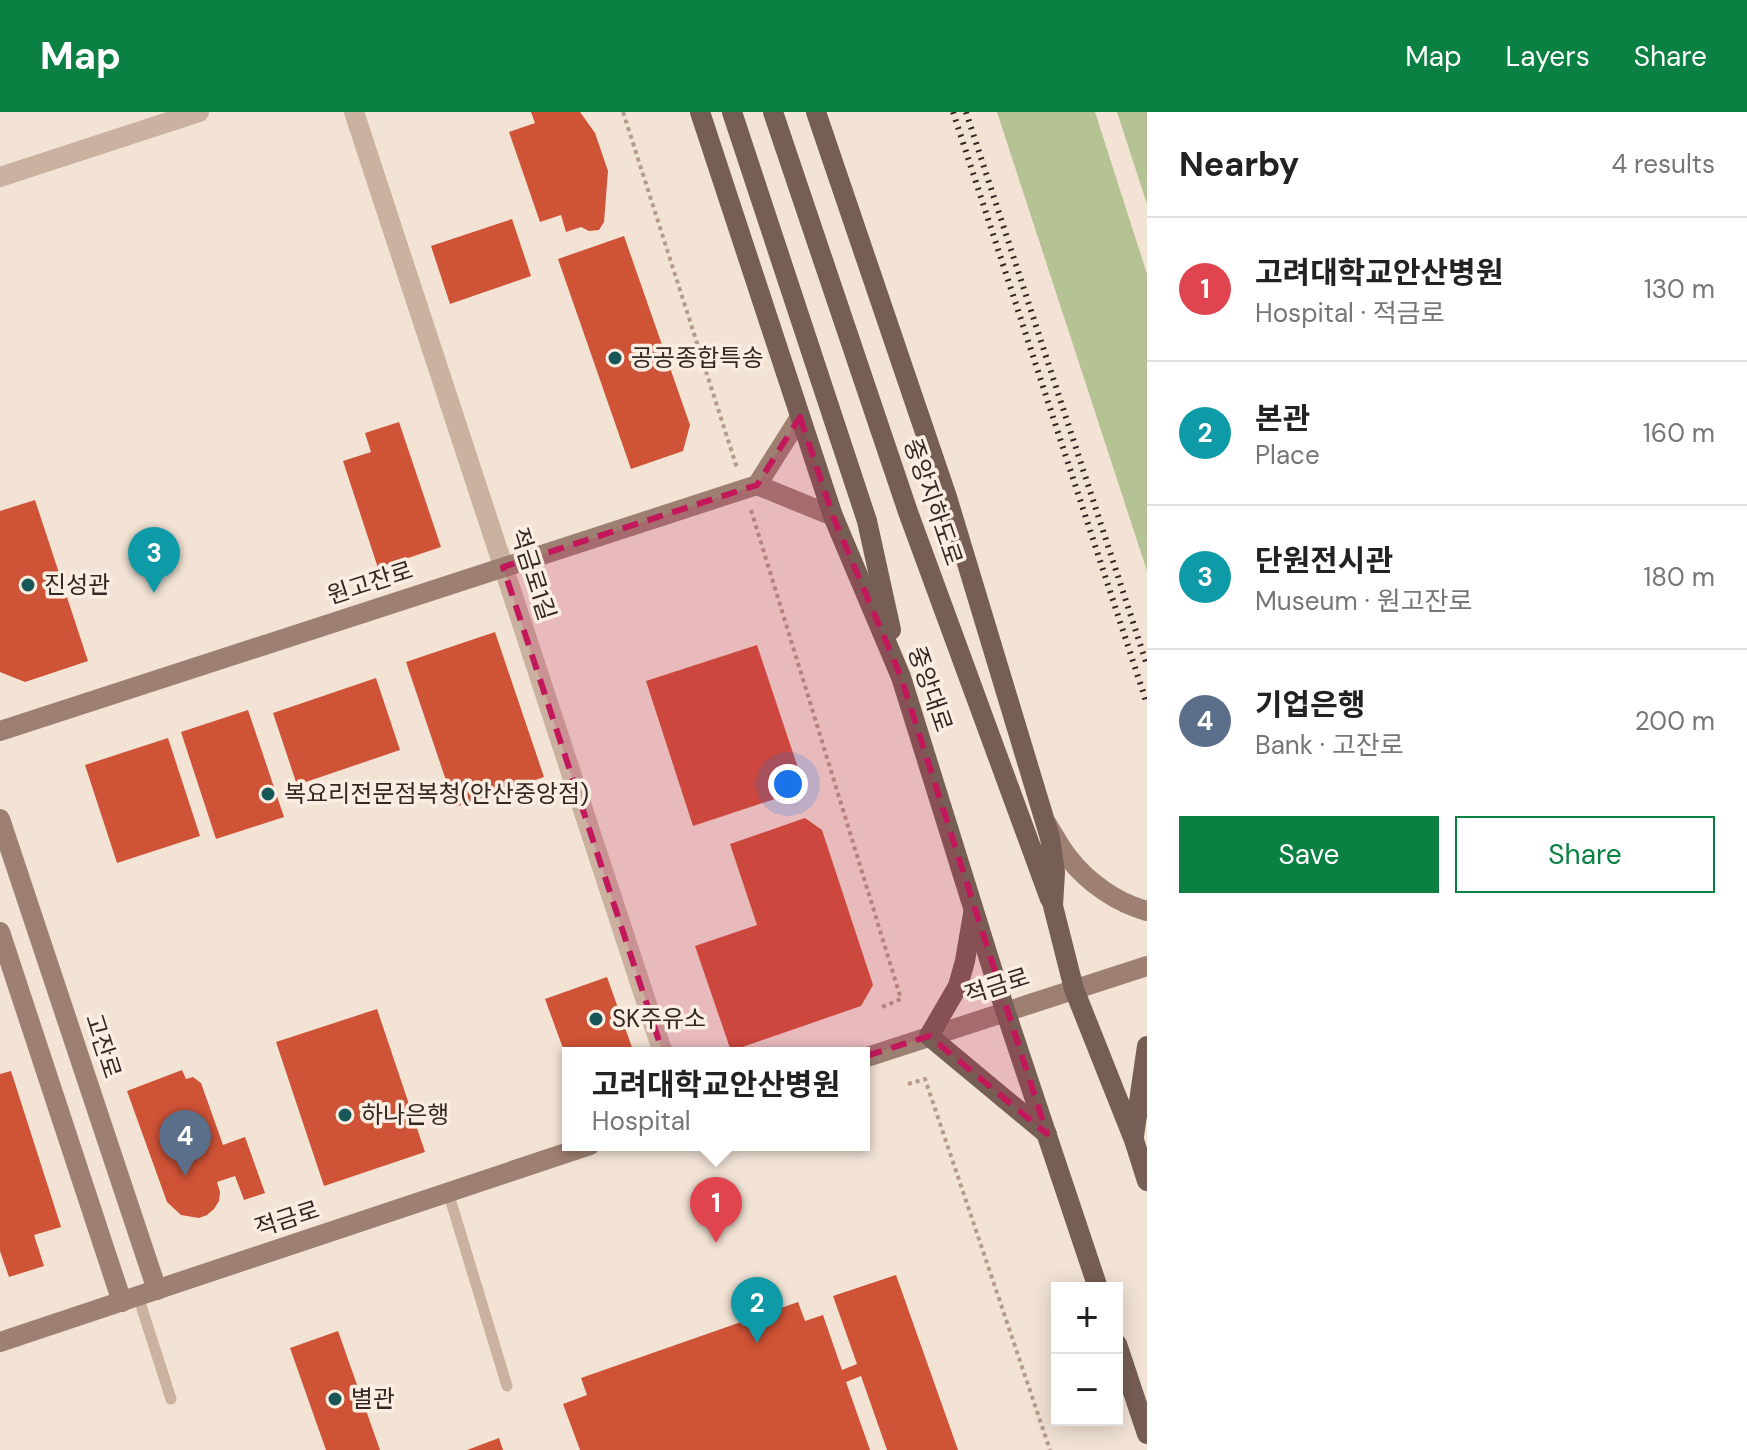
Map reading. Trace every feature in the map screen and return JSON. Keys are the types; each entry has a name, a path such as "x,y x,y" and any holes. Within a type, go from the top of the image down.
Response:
{"main road":[{"name":"중앙대로","path":"700,112 833,516 901,677 1005,1010 1096,1282"},
{"path":"732,112 867,521 901,677"},
{"name":"중앙지하도로","path":"773,112 908,512 1053,906"},
{"path":"816,112 947,497 1045,821 1055,872 1053,906 1074,989 1134,1140 1147,1181"},
{"path":"974,910 958,986 929,1036 1047,1134"},
{"path":"1134,1140 1147,1046"},
{"path":"1120,1354 1147,1434"}],"street":[{"path":"0,177 199,112"},
{"name":"적금로1길","path":"354,112 661,1047"},
{"path":"800,417 750,487 833,516"},
{"name":"원고잔로","path":"0,731 750,487"},
{"name":"고잔로","path":"0,819 139,1296"},
{"path":"1045,821 1067,857 1084,874 1106,892 1147,911"},
{"path":"0,932 139,1296"},
{"name":"적금로","path":"870,1056 1147,966"},
{"name":"적금로","path":"0,1342 572,1151"}],"lane":[{"path":"448,1192 507,1386"},
{"path":"139,1296 171,1399"}],"path":[{"path":"623,112 750,487 901,999 882,1007"},
{"path":"908,1084 925,1079 1050,1450"}],"highlighted area":[{"path":"800,417 833,516 901,677 1047,1134 929,1036 683,1114 503,567 757,485"}],"green space":[{"path":"997,112 1095,112 1147,274 1147,571"},
{"path":"1117,112 1147,112 1147,204"}],"building":[{"path":"531,112 580,112 595,133 608,171 604,222 599,230 589,231 581,227 566,232 561,215 540,222 509,132 535,123"},
{"path":"512,219 531,276 450,304 431,246"},
{"path":"624,236 690,425 683,451 631,469 558,259"},
{"path":"399,422 441,547 378,568 343,461 371,452 365,433"},
{"path":"35,500 88,661 25,682 0,672 0,511"},
{"path":"495,632 544,777 455,807 406,662"},
{"path":"757,645 805,789 693,826 646,681"},
{"path":"376,678 400,750 297,785 273,713"},
{"path":"248,710 284,817 216,839 181,732"},
{"path":"168,738 200,836 117,863 85,765"},
{"path":"805,818 822,830 873,985 861,1006 743,1047 730,1047 695,946 757,925 730,844"},
{"path":"607,977 632,1047 563,1047 545,999"},
{"path":"377,1009 425,1152 324,1186 276,1042"},
{"path":"182,1070 186,1079 193,1077 201,1083 223,1145 245,1137 265,1193 244,1200 235,1176 217,1182 219,1201 207,1215 199,1218 181,1215 167,1202 127,1091"},
{"path":"11,1071 61,1227 34,1235 44,1266 9,1277 0,1251 0,1074"},
{"path":"896,1275 958,1450 887,1450 861,1376 846,1382 870,1450 580,1450 563,1404 587,1395 581,1378 798,1302 805,1321 823,1315 842,1370 857,1364 833,1296"},
{"name":"별관","path":"338,1331 380,1450 326,1450 290,1348"},
{"path":"499,1438 503,1450 467,1450"}],"railway":[{"path":"953,112 1147,704"},
{"path":"966,112 1147,665"}],"place":[{"name":"공공종합특송","path":"615,358"},
{"name":"진성관","path":"28,585"},
{"name":"단원전시관","path":"154,593"},
{"name":"복요리전문점복청(안산중앙점)","path":"268,794"},
{"name":"SK주유소","path":"596,1019"},
{"name":"하나은행","path":"345,1115"},
{"name":"기업은행","path":"185,1176"},
{"name":"고려대학교안산병원","path":"716,1243"},
{"name":"본관","path":"757,1343"},
{"name":"별관","path":"335,1399"}]}
